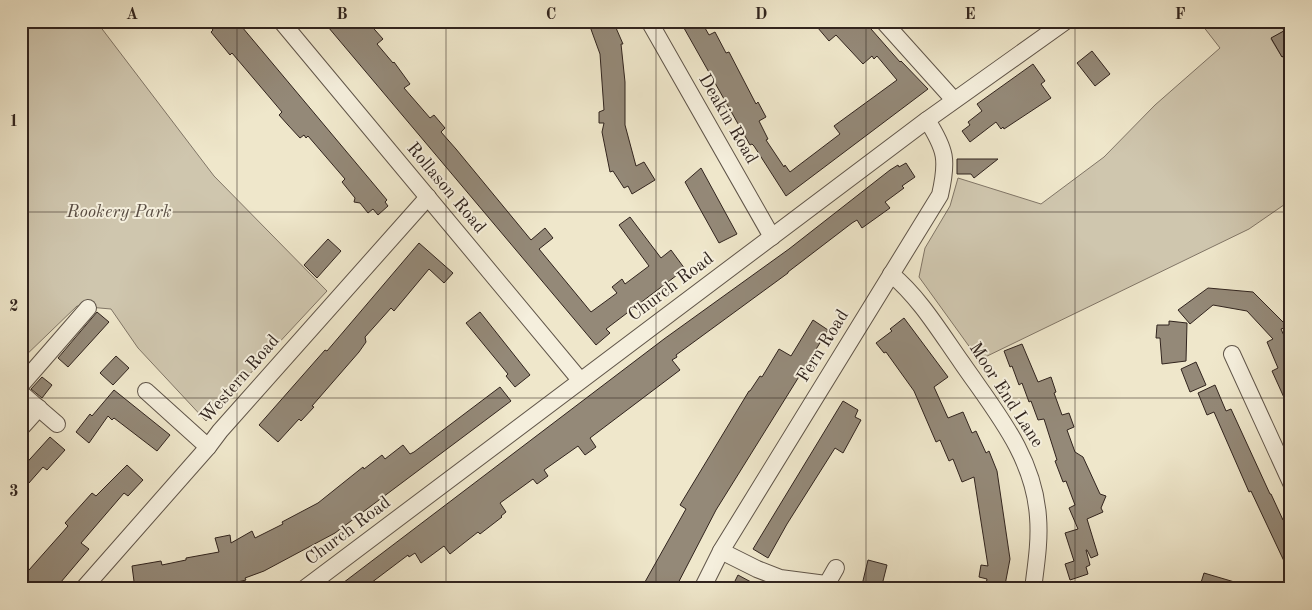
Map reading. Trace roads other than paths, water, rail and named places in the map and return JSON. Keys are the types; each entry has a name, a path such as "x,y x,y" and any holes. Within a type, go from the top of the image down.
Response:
{"street":[{"name":"Rollason Road","path":"281,21 580,380"},
{"name":"Deakin Road","path":"649,21 772,236"},
{"path":"883,21 954,100"},
{"name":"Church Road","path":"304,589 927,120 1066,21"},
{"name":"Fern Road","path":"702,589 721,551 940,195 944,176 944,155 940,141 927,120"},
{"name":"Western Road","path":"83,589 226,424 428,197"},
{"name":"Moor End Lane","path":"891,274 906,287 936,325 1009,430 1026,462 1038,516 1039,541 1033,589"},
{"path":"21,385 88,308"},
{"path":"1232,354 1291,483"},
{"path":"146,391 208,447"},
{"path":"21,393 57,424"},
{"path":"21,428 39,408"},
{"path":"721,551 756,569 780,578 825,586 836,568"}],"park label":[{"name":"Rookery Park","path":"119,212"}]}
